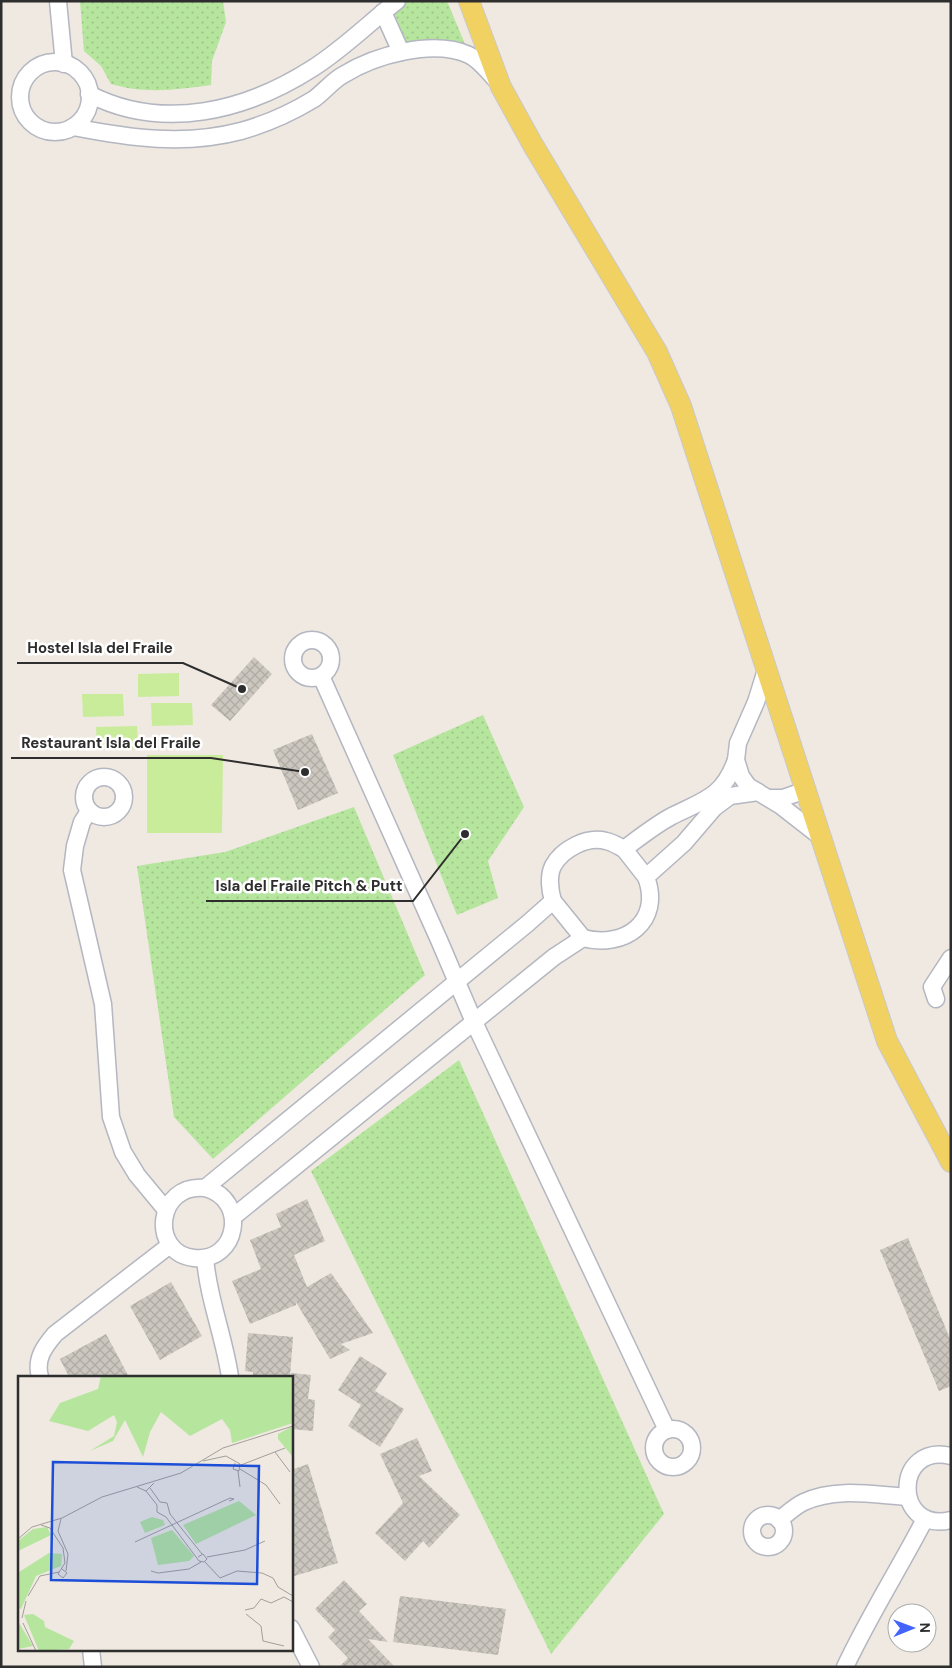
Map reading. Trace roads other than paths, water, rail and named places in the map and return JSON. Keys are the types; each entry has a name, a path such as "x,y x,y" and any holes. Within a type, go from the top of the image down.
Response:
{"main road":[{"path":"468,1 501,87 533,145 657,352 681,406 728,546 766,670 779,705 887,1041 951,1162"}],"street":[{"path":"58,1 64,64"},
{"path":"89,94 107,103 138,111 166,115 229,108 256,99 313,68 341,48 397,1"},
{"path":"383,12 401,52"},
{"path":"73,127 84,115 89,94 85,81 80,74 64,64 46,63 33,70 22,85 20,101 28,119 42,130 57,132 73,127 134,138 167,141 210,138 250,128 283,115 315,98 341,76 365,62 401,52 454,50 471,56 501,87"},
{"path":"624,849 671,817 706,801 722,788 731,775 736,760 738,743 756,702 766,670"},
{"path":"320,676 432,923 455,981 667,1430"},
{"path":"746,722 763,711 779,705"},
{"path":"736,760 741,776 763,795 822,838"},
{"path":"646,877 684,843 714,808 730,796 763,795 783,798 806,790"},
{"path":"89,811 82,822 74,846 72,870 103,1004 111,1117 123,1152 137,1176 166,1210"},
{"path":"605,840 624,849 646,877 650,889 651,904 646,918 635,930 611,941 598,942 583,938 553,900 550,892 553,867 564,853 583,841 605,840"},
{"path":"205,1188 224,1199 233,1217 233,1231 226,1245 220,1251 205,1258 186,1256 170,1245 163,1225 166,1210 172,1200 183,1191 205,1188 553,900"},
{"path":"233,1217 554,957 583,938"},
{"path":"936,999 932,987 951,958"},
{"path":"936,1134 951,1150"},
{"path":"40,1376 38,1369 42,1349 55,1334 170,1245"},
{"path":"205,1258 206,1277 226,1349 230,1376"},
{"path":"950,1455 936,1454 919,1461 908,1476 908,1497 914,1510 925,1519 938,1522 951,1520"},
{"path":"779,1520 804,1502 826,1494 908,1497"},
{"path":"845,1667 869,1618 893,1580 925,1519"},
{"path":"292,1630 311,1667"},
{"path":"91,1650 92,1667"}],"place":[{"name":"Hostel Isla del Fraile","path":"242,689"},
{"name":"Restaurant Isla del Fraile","path":"305,772"},
{"name":"Isla del Fraile Pitch & Putt","path":"465,834"}]}
